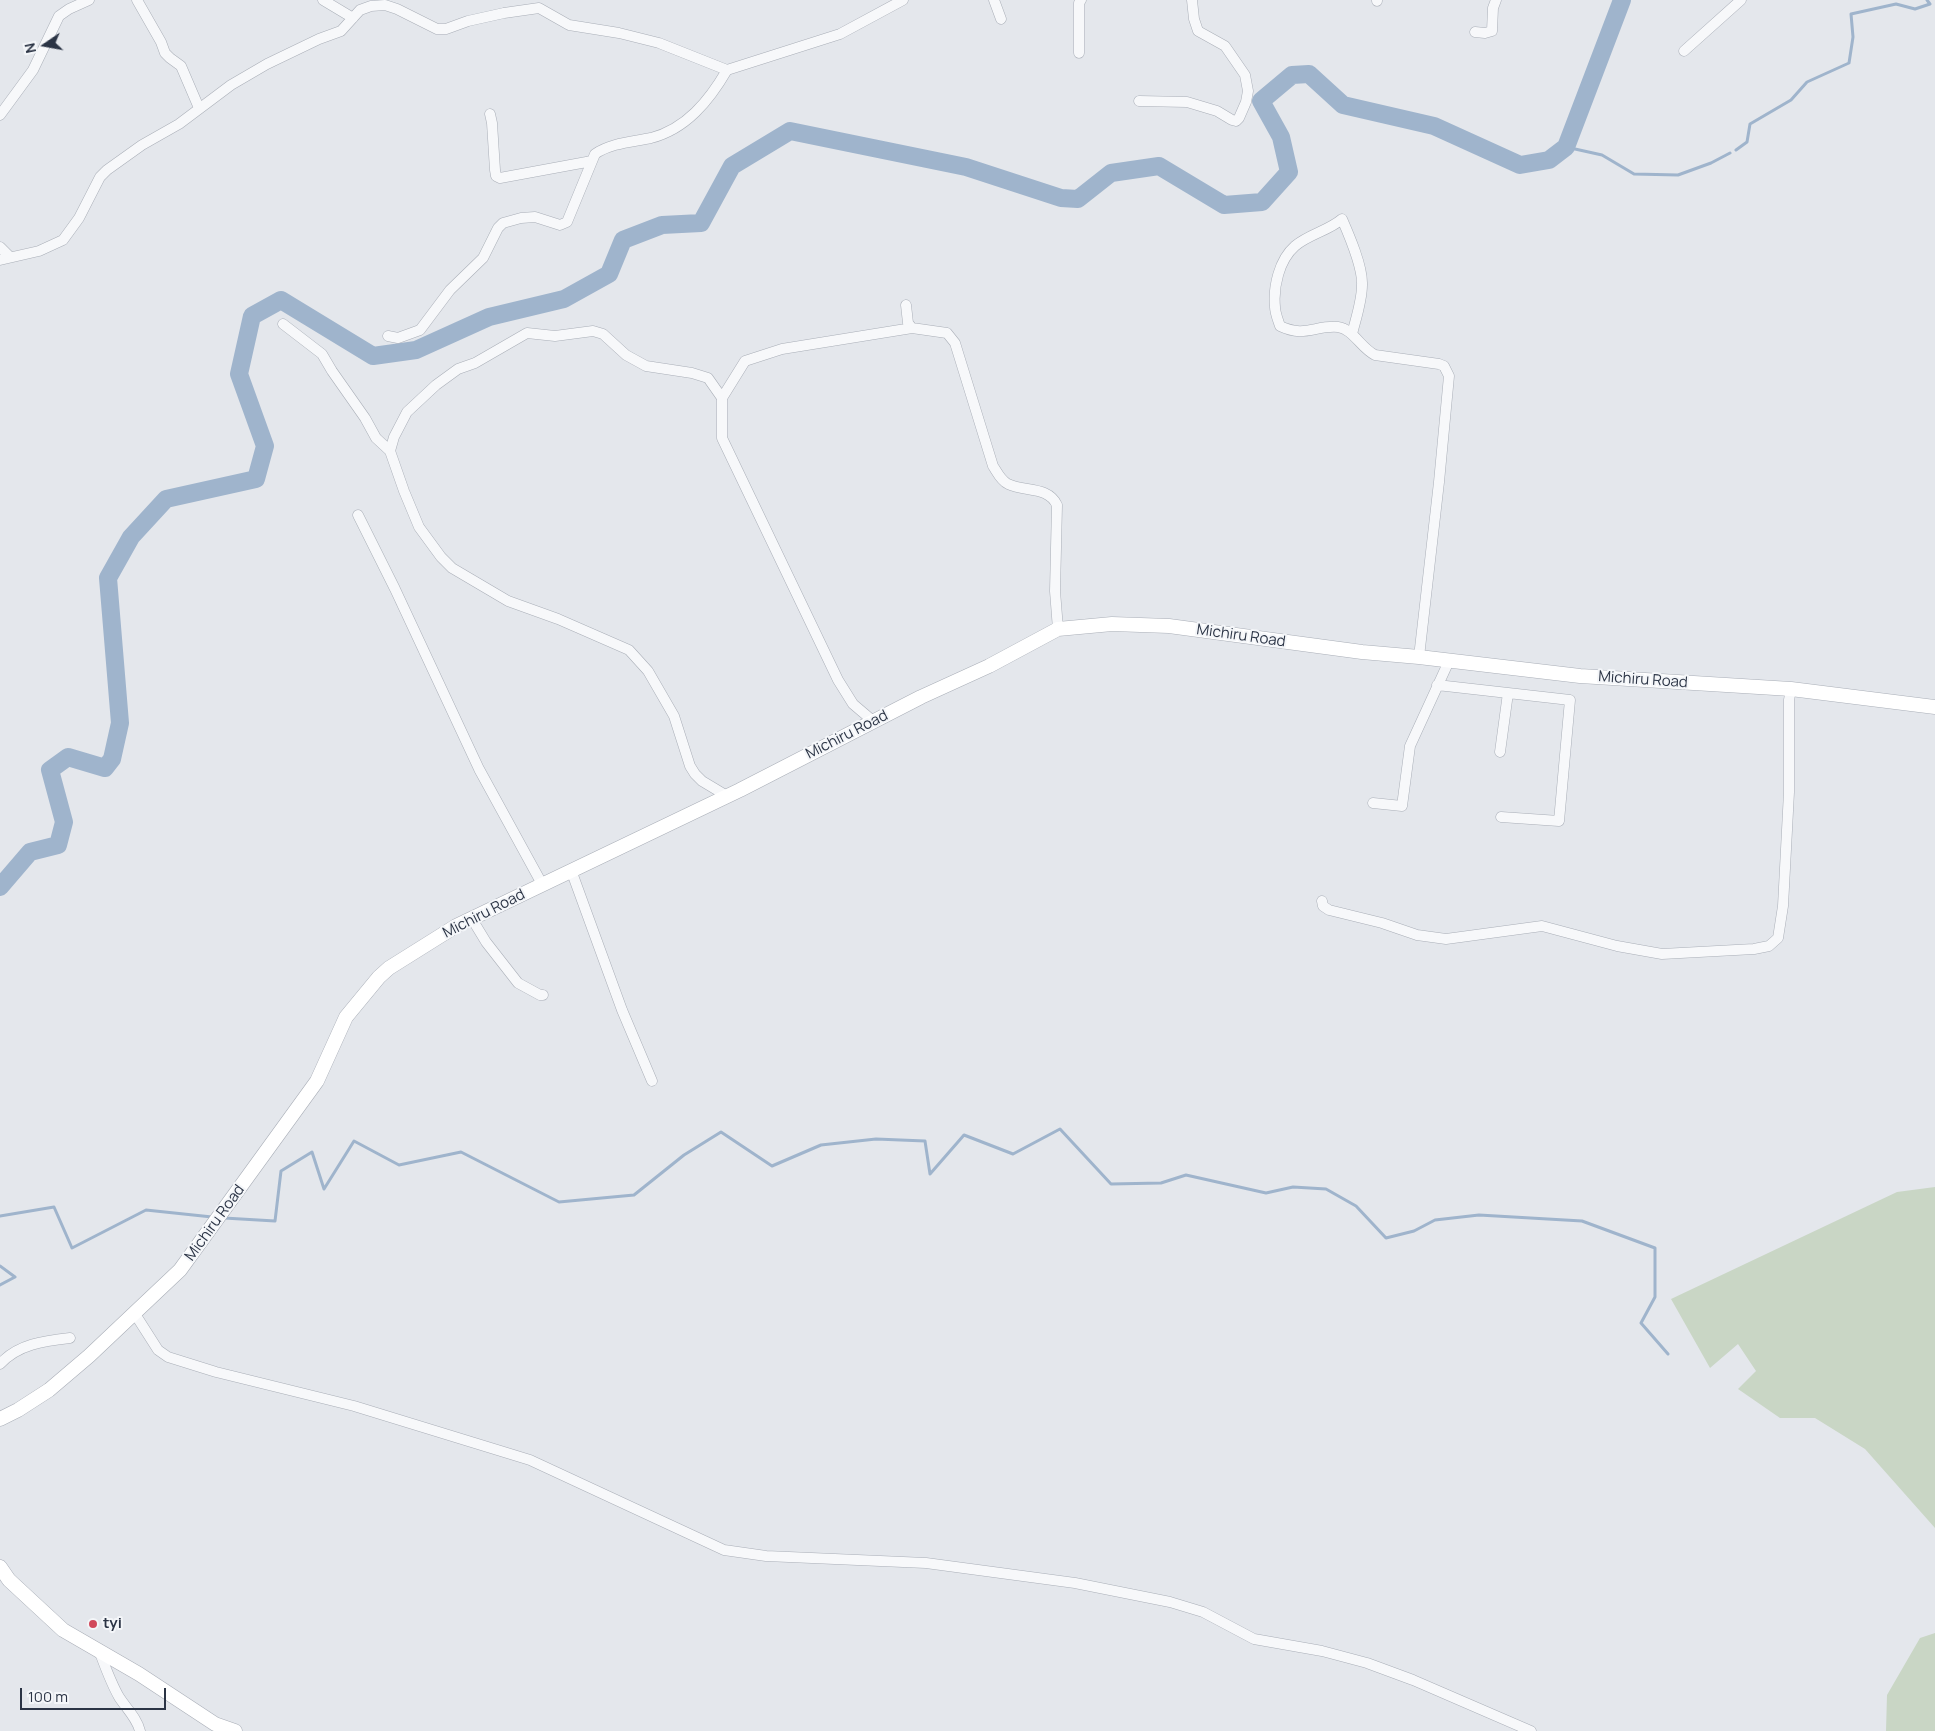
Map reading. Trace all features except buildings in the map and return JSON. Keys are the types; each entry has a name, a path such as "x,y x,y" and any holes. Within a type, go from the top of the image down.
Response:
{"street":[{"path":"0,114 33,70 59,16 69,8 89,0"},
{"path":"137,0 162,42 165,52 181,66 199,108"},
{"path":"323,0 353,18"},
{"path":"388,336 398,338 420,330 450,290 484,258 498,228 503,223 516,219 535,217 560,225 568,222 592,161 601,150 651,138 679,126 689,119 710,95 727,70 840,34 855,28 903,0"},
{"path":"994,0 1001,20"},
{"path":"1139,101 1187,102 1217,111 1232,120 1239,118 1246,102 1248,91 1245,75 1225,46 1198,31 1194,20 1192,0"},
{"path":"1475,32 1485,33 1492,31 1492,8 1496,0"},
{"path":"1684,51 1741,0"},
{"path":"1079,1 1080,54"},
{"path":"0,247 5,258 39,251 63,240 79,218 100,177 107,170 231,85 256,70 319,39 341,31 366,7 378,4 406,13 437,30 504,13 539,8 568,25 620,33 660,43 727,70"},
{"path":"490,114 495,170 496,176 500,178 592,161"},
{"path":"1352,334 1362,285 1361,272 1350,236 1342,219 1335,225 1294,247 1280,270 1274,308 1280,326 1290,331 1300,332 1337,327 1352,334 1367,351 1375,355 1444,366 1448,376 1439,482 1419,657"},
{"path":"906,305 908,322 912,328"},
{"path":"283,324 322,354 365,418 376,438 390,451 419,527 441,557 452,568 508,602 558,619 630,650 648,671 674,716 690,766 695,774 702,781 727,796"},
{"path":"873,721 853,704 838,680 722,438 722,398 744,361 782,348 912,328 947,333 951,337 993,466 1008,484 1046,493 1054,498 1057,505 1054,591 1058,629"},
{"path":"390,451 394,437 407,412 436,384 458,369 475,363 527,333 555,336 593,331 602,334 626,355 646,366 692,373 708,378 722,398"},
{"path":"358,515 395,589 479,769 542,884"},
{"name":"Michiru Road","path":"1,1417 18,1410 49,1390 135,1314 180,1270 317,1081 346,1018 379,977 389,968 416,950 472,919 727,796 873,721 989,666 1058,629 1112,624 1169,626 1362,652 1449,660 1580,676 1791,689 1935,707"},
{"path":"1373,803 1402,806 1410,746 1449,660"},
{"path":"1437,685 1570,700 1559,822 1501,817"},
{"path":"1322,901 1323,906 1329,910 1364,918 1417,935 1446,939 1542,926 1617,946 1662,954 1754,949 1769,946 1778,938 1783,906 1789,792 1789,700 1791,689"},
{"path":"1500,752 1508,693"},
{"path":"571,870 622,1010 652,1081"},
{"path":"472,919 486,942 518,982 543,995"},
{"path":"135,1314 154,1345 168,1357 199,1368 354,1406 530,1460 724,1550 766,1556 926,1563 1075,1583 1170,1602 1203,1612 1254,1639 1322,1651 1413,1680 1531,1731"},
{"path":"0,1364 7,1356 28,1345 47,1340 70,1338"},
{"path":"0,1567 9,1580 62,1630 138,1674 215,1724 235,1731"},
{"path":"100,1653 111,1682 138,1724 140,1731"}],"green space":[{"path":"1935,1187 1935,1528 1865,1449 1815,1418 1780,1418 1738,1389 1756,1371 1738,1344 1710,1368 1671,1299 1897,1192"},
{"path":"1935,1633 1935,1731 1886,1731 1887,1695 1920,1638"}],"waterway":[{"path":"0,887 30,852 58,845 64,822 50,770 68,757 105,768 112,759 120,723 108,578 131,537 166,499 256,479 265,446 239,374 252,316 281,300 373,356 416,350 489,317 564,299 609,274 623,240 662,225 701,223 732,166 790,131 966,167 1061,198 1078,199 1111,173 1159,166 1224,205 1262,202 1289,172 1281,137 1261,101 1292,75 1309,74 1343,105 1434,126 1520,165 1549,160 1566,147 1622,0"},
{"path":"1736,150 1747,142 1750,124 1791,100 1807,82 1849,63 1853,37 1851,14 1896,4 1915,9 1930,4 1927,0"},
{"path":"1566,147 1602,155 1634,174 1678,175 1711,163 1730,153"},
{"path":"224,1218 275,1221 281,1171 312,1152 324,1189 354,1141 399,1165 461,1152 559,1202 634,1195 684,1155 721,1132 772,1166 821,1145 876,1139 925,1141 930,1174 964,1135 1013,1154 1060,1129 1111,1184 1161,1183 1186,1175 1266,1193 1293,1187 1326,1189 1356,1206 1386,1238 1414,1231 1435,1220 1479,1215 1582,1221 1655,1248 1655,1297 1641,1323 1668,1354"},
{"path":"0,1216 54,1207 72,1248 146,1210 212,1217"},
{"path":"0,1266 15,1277 0,1285"}],"place":[{"name":"tyi","path":"93,1624"}]}
